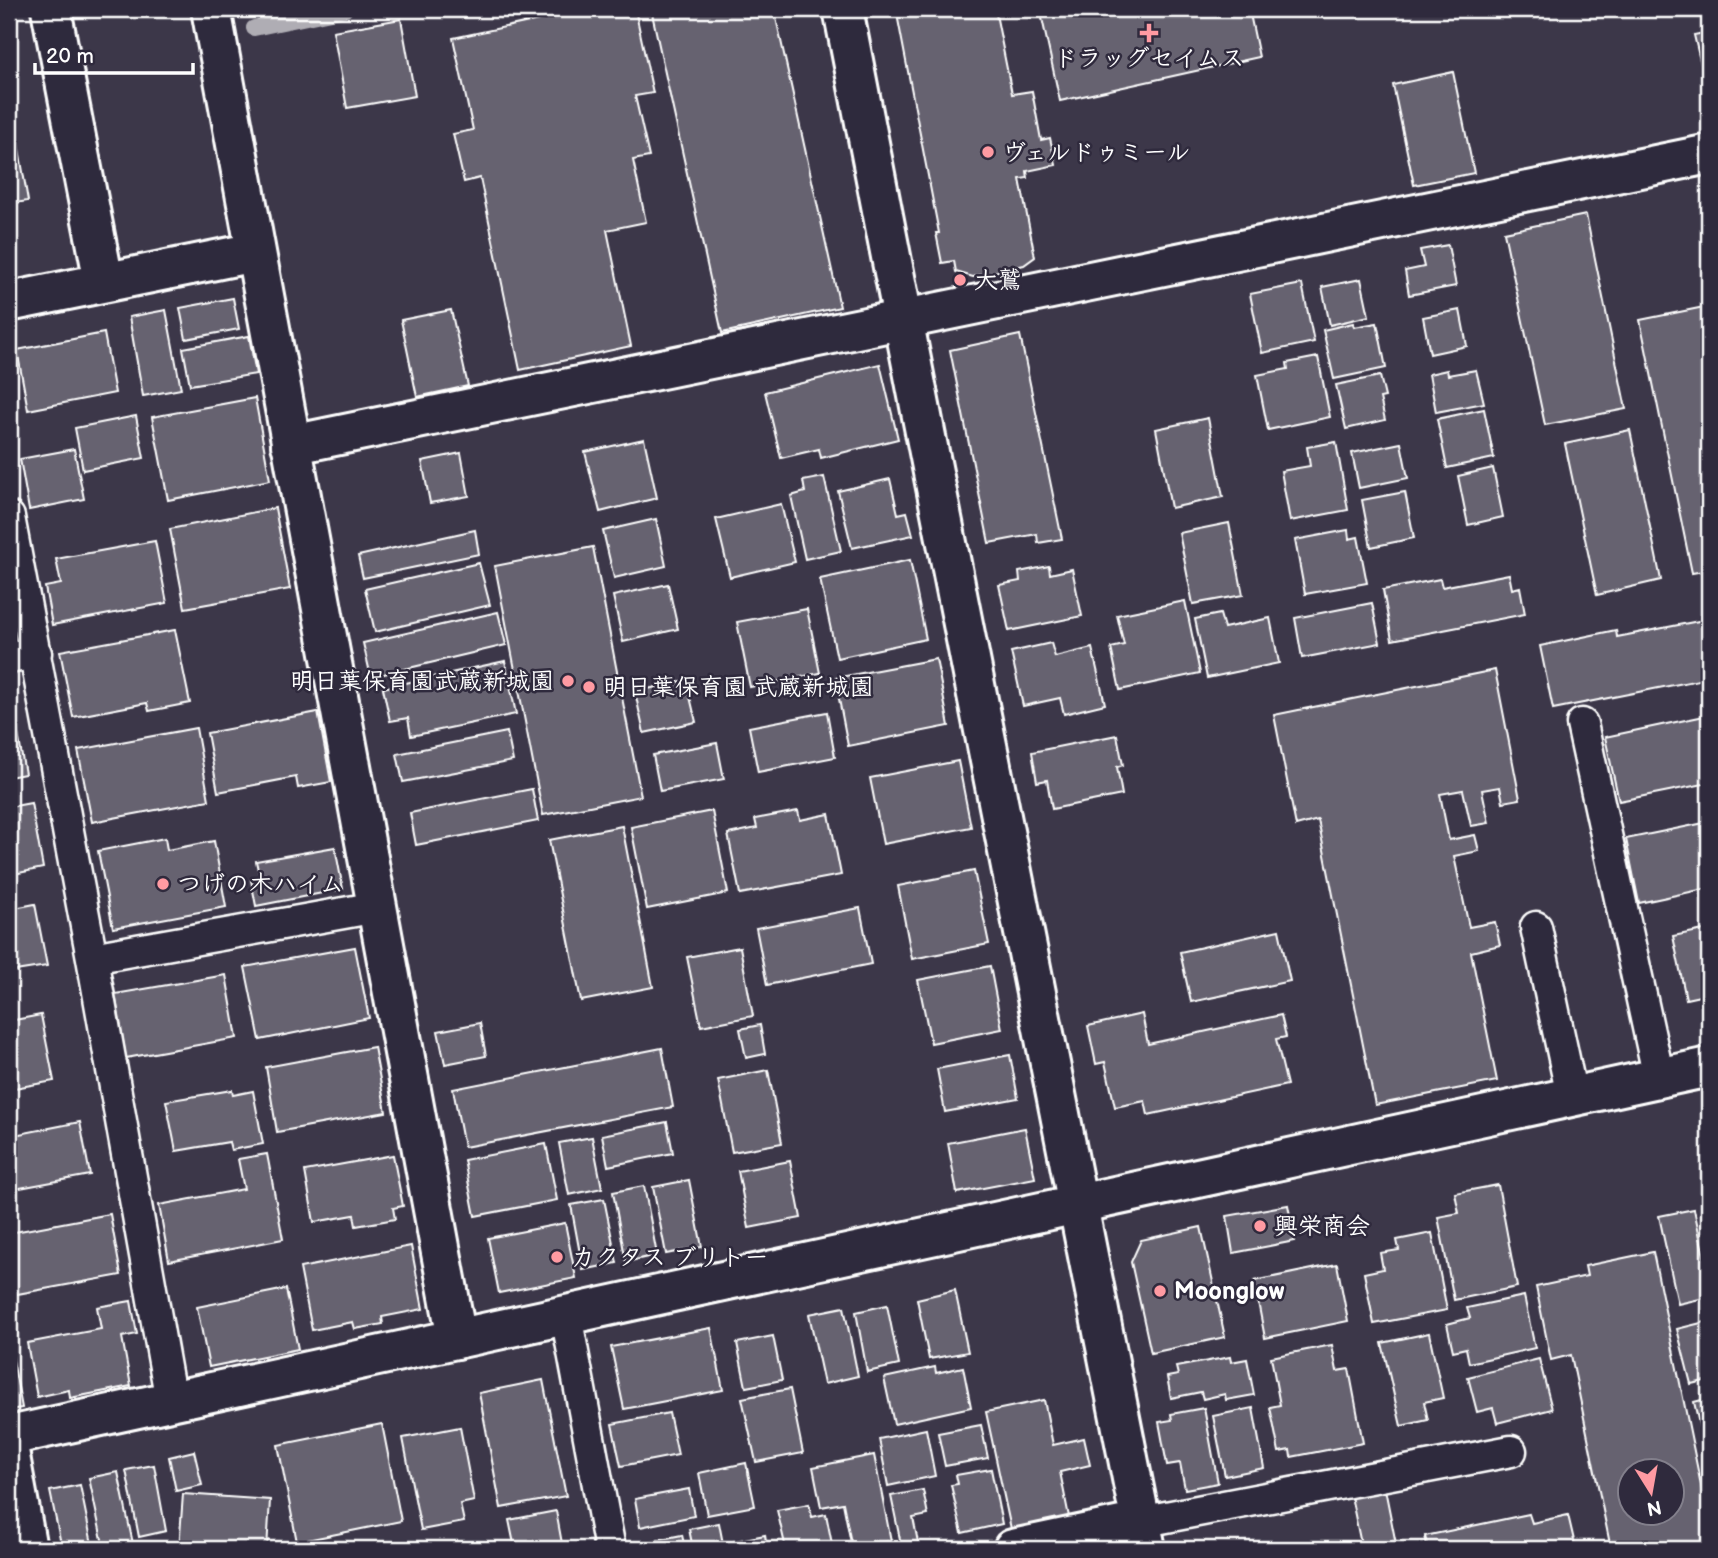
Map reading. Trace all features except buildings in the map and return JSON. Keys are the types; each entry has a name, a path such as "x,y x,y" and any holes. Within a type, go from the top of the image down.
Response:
{"street":[{"path":"51,9 104,282"},
{"path":"211,9 457,1339"},
{"path":"843,9 1143,1536 1013,1549"},
{"path":"291,444 903,321 1709,154"},
{"path":"9,302 255,252"},
{"path":"9,1436 1709,1067"},
{"path":"9,1451 27,1549"}],"lane":[{"path":"9,517 22,656 93,958 171,1401"},
{"path":"1582,724 1659,1078"},
{"path":"93,958 377,907"},
{"path":"1536,926 1572,1096"},
{"path":"566,1315 610,1549"},
{"path":"1143,1536 1511,1451"}],"waterway":[{"path":"254,28 345,9"}],"place":[{"name":"ドラッグセイムス","path":"1149,33"},
{"name":"ヴェルドゥミール","path":"988,152"},
{"name":"大鷲","path":"960,280"},
{"name":"明日葉保育園武蔵新城園","path":"568,681"},
{"name":"明日葉保育園 武蔵新城園","path":"589,687"},
{"name":"つげの木ハイム","path":"163,884"},
{"name":"興栄商会","path":"1260,1226"},
{"name":"カクタス ブリトー","path":"557,1257"},
{"name":"Moonglow","path":"1160,1291"}]}
